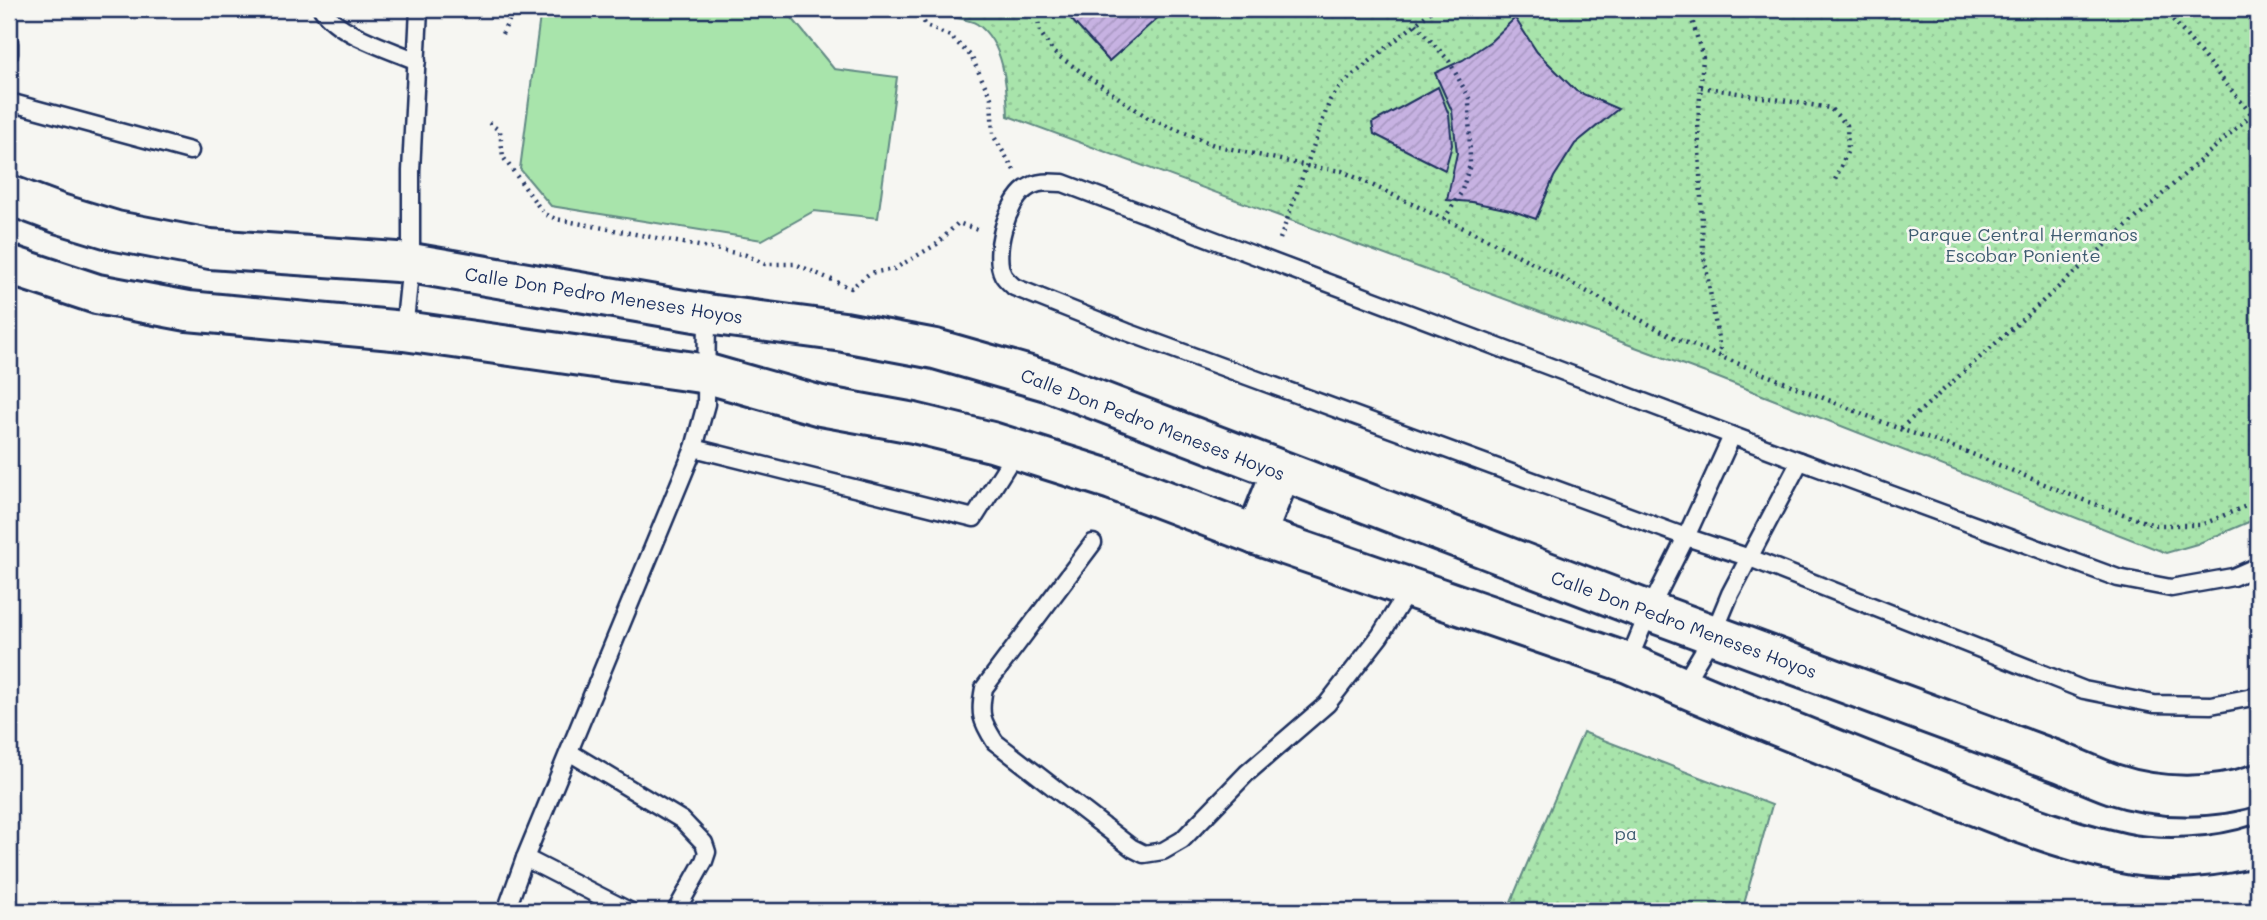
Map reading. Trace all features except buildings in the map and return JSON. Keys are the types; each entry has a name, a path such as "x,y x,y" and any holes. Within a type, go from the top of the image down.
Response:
{"street":[{"name":"Calle Don Pedro Meneses Hoyos","path":"9,195 116,231 210,249 411,263 707,314 845,332 935,349 1047,381 1649,611 2114,784 2166,795 2217,793 2258,784"},
{"path":"9,265 97,294 188,312 404,331 708,374 821,406 914,423 1017,450 1112,480 1256,535 1628,663 1999,815 2124,854 2181,858 2233,853 2258,845"},
{"path":"1256,535 1281,472"}],"lane":[{"path":"322,9 329,20 417,61"},
{"path":"404,331 411,263 411,171 419,9"},
{"path":"9,43 9,54"},
{"path":"9,102 190,151"},
{"path":"2258,566 2233,577 2171,588 2118,578 1732,436 1063,183 1043,181 1025,189 1011,206 1001,237 1000,261 1003,275 1014,287 1140,337 1749,558 2084,690 2154,704 2211,705 2258,696"},
{"path":"506,911 525,858 694,449 706,404 707,314"},
{"path":"1628,663 1649,611 1732,436"},
{"path":"694,449 974,517 1017,450"},
{"path":"1682,687 1713,635 1730,594 1800,461"},
{"path":"1093,542 984,688 979,709 983,723 995,742 1132,848 1144,854 1163,852 1182,840 1247,773 1327,704 1380,635 1409,588"},
{"path":"569,752 682,820 704,843 707,852 705,861 676,911"},
{"path":"525,858 629,911"}],"path":[{"path":"502,34 515,9"},
{"path":"918,9 926,26 950,36 971,56 991,98 993,135 1025,189"},
{"path":"1036,9 1040,32 1054,53 1148,118 1214,145 1342,171 1444,219 1675,338 1900,429 1965,451 2078,498 2154,525 2201,525 2258,501"},
{"path":"1272,263 1330,100 1342,84 1434,9"},
{"path":"1689,9 1703,58 1698,121 1703,250 1721,356"},
{"path":"2164,9 2258,122"},
{"path":"1416,24 1449,61 1469,97 1470,165 1461,193 1444,219"},
{"path":"1701,87 1830,108 1847,125 1848,150 1835,180"},
{"path":"1900,429 2252,114"},
{"path":"489,123 500,131 503,157 544,214 556,219 746,255 765,264 795,264 851,288 870,273 894,269 937,244 958,223 1001,237"}],"green space":[{"path":"550,9 734,9 792,18 834,69 897,77 878,218 814,211 762,240 551,206 520,169 540,16"},
{"name":"Parque Central Hermanos Escobar Poniente","path":"896,9 2258,9 2258,518 2197,544 2166,553 1711,375 1008,116 1002,66 986,32 971,21"},
{"name":"pa","path":"1583,732 1772,805 1742,911 1507,911"}]}
